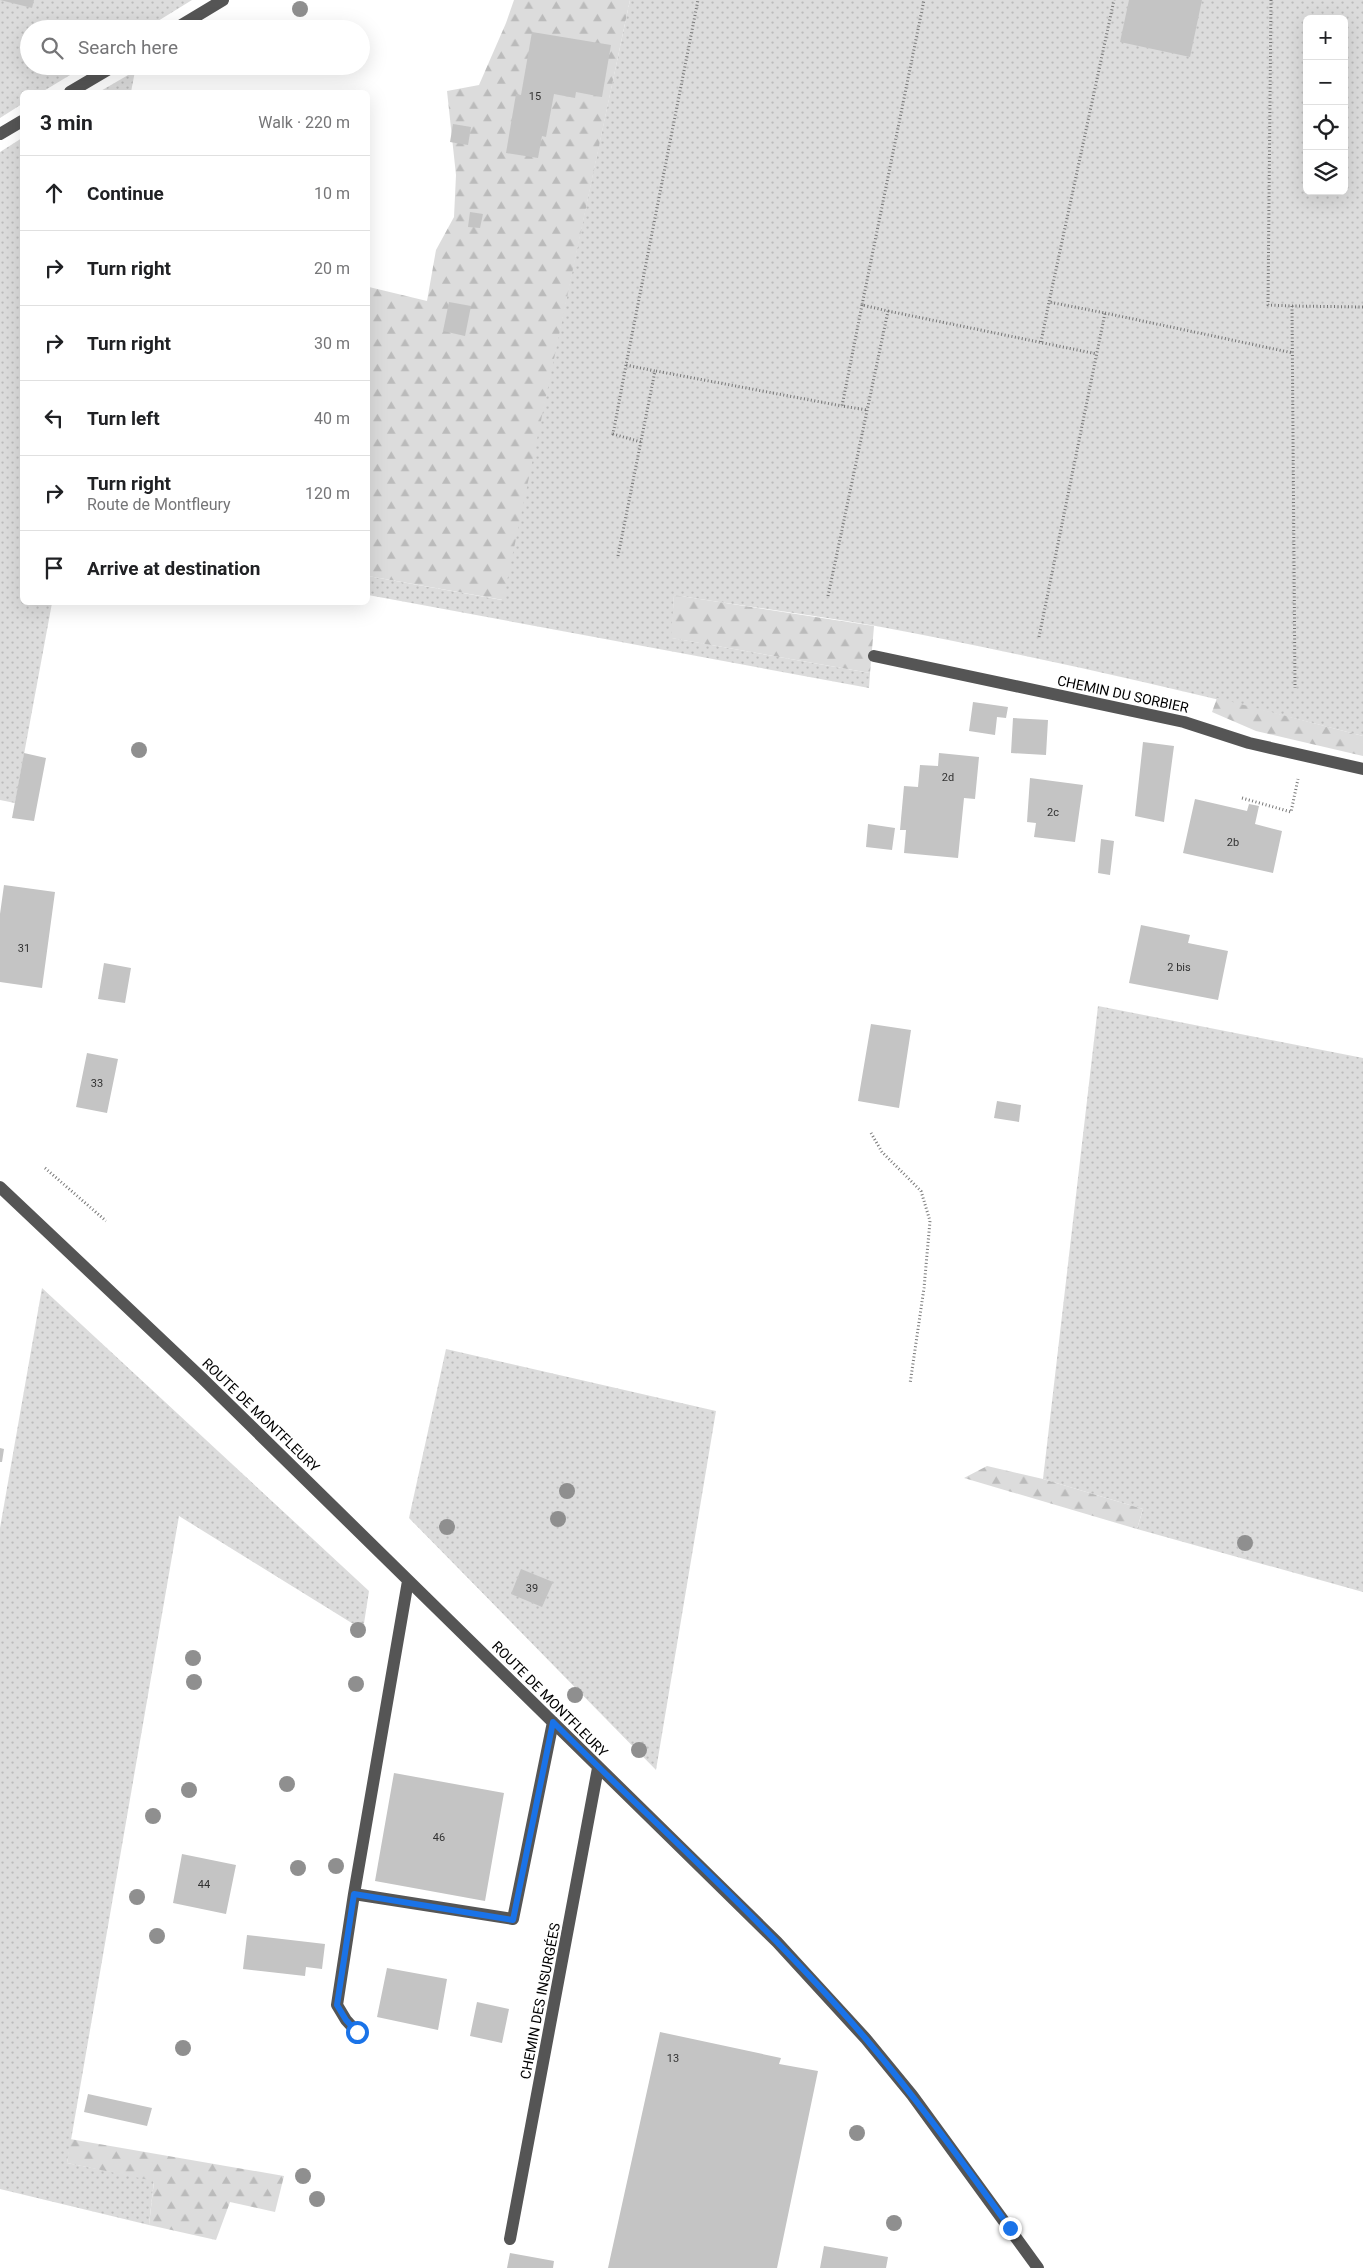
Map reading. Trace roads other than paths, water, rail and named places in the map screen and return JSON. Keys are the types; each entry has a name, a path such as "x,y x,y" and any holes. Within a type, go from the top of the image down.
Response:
{"street":[{"path":"190,20 222,0"},
{"path":"73,90 99,75"},
{"path":"0,134 20,122"},
{"name":"CHEMIN DU SORBIER","path":"874,656 1184,722 1249,743 1363,769"},
{"name":"ROUTE DE MONTFLEURY","path":"0,1187 202,1378 756,1921 866,2039 945,2138 1038,2268"},
{"path":"357,2032 346,2020 337,2005 354,1894 408,1581"},
{"path":"354,1894 513,1920 553,1722"},
{"name":"CHEMIN DES INSURGÉES","path":"510,2239 598,1768"}]}
